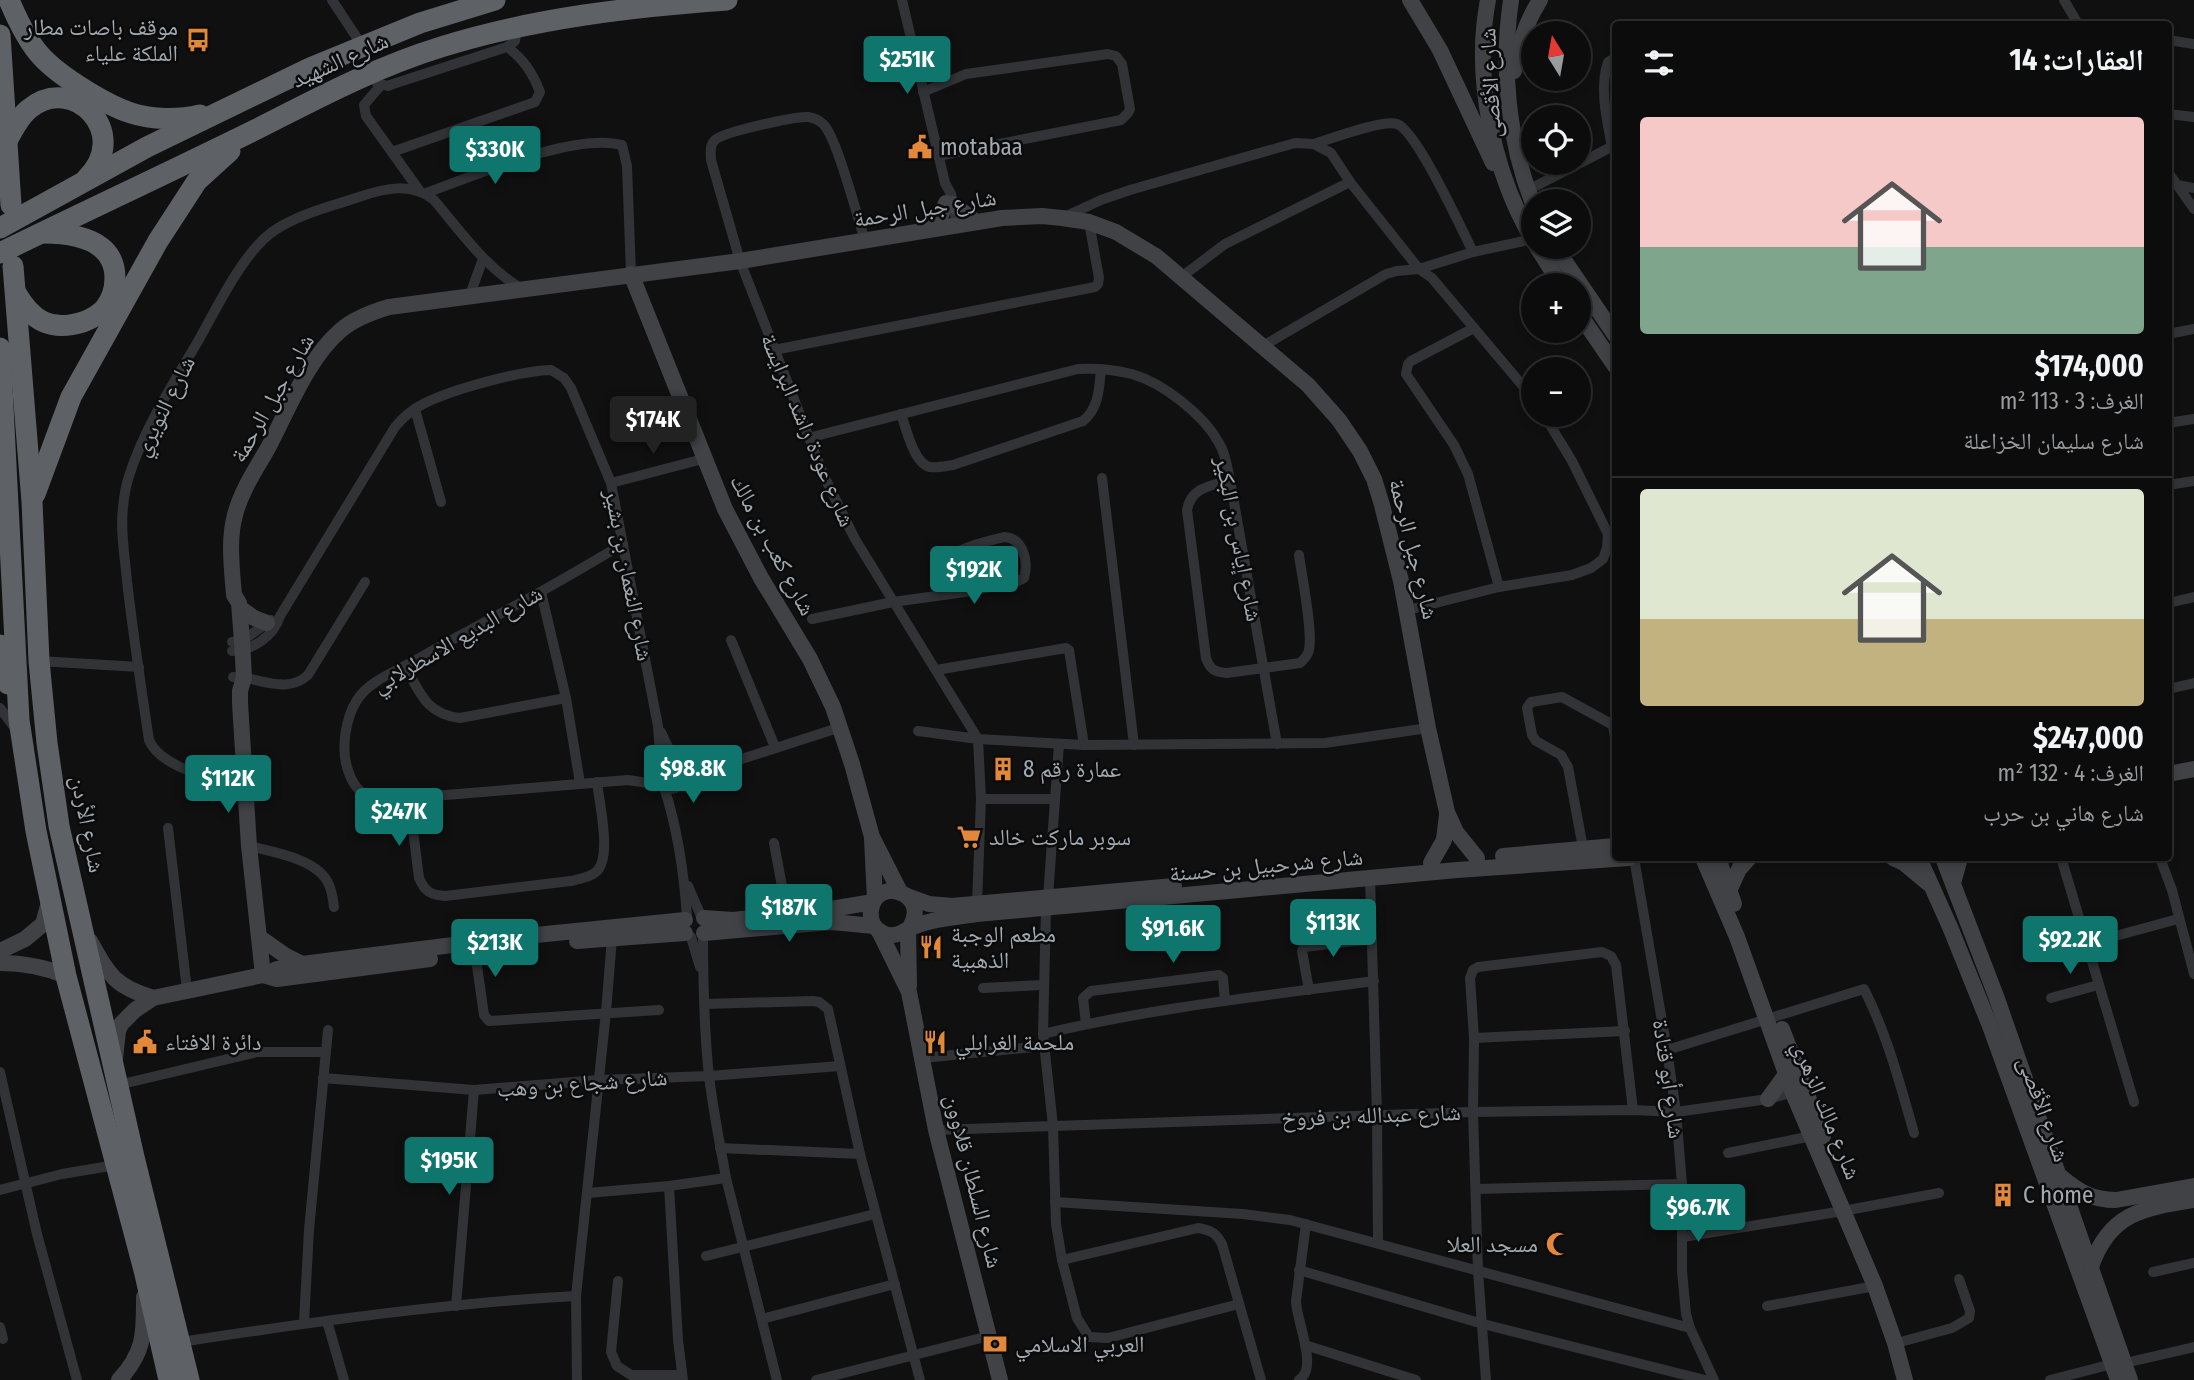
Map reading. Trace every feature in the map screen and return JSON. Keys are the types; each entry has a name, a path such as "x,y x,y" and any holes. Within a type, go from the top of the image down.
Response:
{"highway":[{"path":"9,0 25,34 41,56 79,86 131,113 175,118 197,116 239,103"},
{"name":"شارع الشهيد","path":"0,228 147,148 310,68 420,23 495,0"},
{"name":"شارع الشهيد","path":"7,259 41,233 259,128 298,106 376,79 443,46 517,28 616,10 727,0"},
{"path":"0,35 11,205"},
{"path":"7,141 25,112 41,101 65,98 91,111 102,131 103,155 99,165 82,183 62,195"},
{"path":"32,502 71,397 164,232 202,175 259,128"},
{"path":"15,290 30,314 43,322 58,326 73,325 95,317 112,296 116,285 115,267 101,246 74,234 41,233"},
{"name":"شارع الأردن","path":"7,259 15,290 32,502 39,661 59,826 189,1380"},
{"path":"0,351 20,728 49,902 144,1270 169,1380"},
{"path":"0,645 20,728"}],"street":[{"path":"332,0 363,47"},
{"path":"902,0 953,226"},
{"path":"1410,0 1440,50 1483,143 1505,183"},
{"name":"شارع الأقصى","path":"1488,0 1484,30 1484,77 1493,136 1505,183 1521,218"},
{"name":"شارع الأقصى","path":"1511,0 1507,53 1511,127 1527,189"},
{"path":"1509,101 1522,37 1540,0"},
{"path":"2064,0 2076,21"},
{"path":"517,28 515,41 507,47 393,84 376,79 376,94 367,101 365,111 422,192 439,206 483,259 522,289"},
{"path":"2172,41 2194,44"},
{"path":"392,152 536,102 540,92 531,72 507,47"},
{"path":"923,92 957,76 992,70 1108,54 1116,57 1122,64 1130,108 1121,120 938,156"},
{"path":"1612,60 1608,62 1604,73 1605,104 1612,137"},
{"path":"2172,114 2194,117"},
{"name":"شارع عودة راشد البرايسة","path":"865,240 830,134 817,119 795,118 731,133 713,141 710,147 711,160 740,261 824,476 855,539 978,739 981,799 977,904"},
{"path":"1062,218 1101,200 1142,187 1295,143 1314,144 1385,122 1398,124 1407,131 1434,174 1473,253"},
{"name":"شارع النويري","path":"245,789 173,764 158,753 149,740 123,537 123,508 128,478 142,444 220,302 257,247 276,229 366,194 400,188 422,192 555,149 608,141 622,145 628,166 631,274"},
{"path":"1314,144 1331,153 1350,182 1419,269 1432,278 1521,384"},
{"path":"1543,189 1612,147"},
{"path":"2172,178 2194,209"},
{"path":"1180,278 1225,244 1350,182"},
{"path":"2177,186 2194,188"},
{"path":"949,204 975,222"},
{"path":"932,229 949,204"},
{"name":"شارع جبل الرحمة","path":"263,975 249,846 237,646 230,603 237,601 231,540 233,522 239,503 316,360 343,328 372,312 389,307 740,261 1022,216 1089,222 1116,232 1156,256 1320,397 1339,420 1360,451 1374,479 1408,610 1428,728 1447,812 1456,832 1476,858"},
{"path":"774,350 1089,289 1099,281 1089,222"},
{"path":"1263,346 1387,274 1419,269 1521,242"},
{"path":"469,297 483,259"},
{"path":"1563,259 1612,331"},
{"name":"شارع كعب بن مالك","path":"631,274 656,332 703,459 740,539 816,671 841,727 872,837 904,894"},
{"path":"1474,328 1410,361 1406,374 1454,445 1468,474 1499,587"},
{"path":"2172,333 2194,329"},
{"path":"1591,331 1612,362"},
{"name":"شارع إياس بن البكير","path":"808,438 1078,369 1101,369 1133,375 1153,384 1197,415 1221,446 1230,480 1277,744"},
{"path":"901,414 913,449 923,464 934,468 953,465 1083,421 1092,414 1097,403 1101,369"},
{"name":"شارع النعمان بن بشير","path":"237,646 274,620 395,427 415,409 454,392 499,379 551,370 571,388 611,483 658,726 660,769"},
{"path":"415,409 440,502"},
{"path":"2172,422 2194,419"},
{"path":"1408,610 1499,587 1572,575 1591,568 1603,559 1608,534 1572,461 1551,427"},
{"path":"611,483 703,459"},
{"path":"1102,478 1134,745"},
{"path":"1230,480 1194,493 1187,510 1206,658 1209,667 1215,672 1300,663 1307,656 1310,648 1299,555"},
{"path":"2172,484 2194,481"},
{"path":"812,619 1018,581 1024,578 1026,571 1025,559 1017,540 1004,537 954,553 943,567 942,594"},
{"name":"شارع البديع الاسطرلابي","path":"623,544 379,681 358,698 350,715 345,739 346,764 352,783 360,793 374,798 408,798 628,780 663,786"},
{"path":"239,682 293,685 301,681 308,675 365,582"},
{"path":"541,592 566,698 580,783"},
{"path":"2172,602 2194,597"},
{"path":"237,601 254,618 274,620"},
{"path":"731,639 775,747"},
{"path":"936,670 1066,648 1069,650 1084,745"},
{"path":"39,661 138,667"},
{"path":"405,666 426,703 435,712 447,717 460,718 566,698"},
{"path":"2172,688 2194,683"},
{"path":"1583,848 1568,767 1561,755 1536,741 1532,735 1527,708 1531,702 1558,696 1612,724"},
{"path":"0,708 20,728"},
{"name":"شارع النعمان بن بشير","path":"658,726 679,773"},
{"path":"778,1380 720,1149 709,1076 703,976 695,926 675,821 663,786 657,778 660,769 668,763 679,773 717,768 841,727"},
{"path":"918,731 978,739 1134,745 1325,743 1428,728"},
{"path":"1059,744 1047,903 1043,1034 1052,1126 1058,1244 1077,1318 1089,1337 1108,1338 1238,1304"},
{"name":"شارع البديع الاسطرلابي","path":"628,780 660,769"},
{"path":"2172,773 2194,769"},
{"path":"663,786 672,789 679,773"},
{"path":"675,821 679,773"},
{"path":"408,798 419,878 423,889 432,895 445,896 571,881 597,871 604,861 605,849 597,782"},
{"path":"981,799 1055,799"},
{"name":"شارع جبل الرحمة","path":"1431,863 1444,840 1447,812"},
{"path":"168,828 187,990"},
{"name":"شارع كعب بن مالك","path":"872,837 874,900"},
{"path":"774,843 788,914"},
{"path":"249,846 284,855 311,866 324,876 330,885 334,907"},
{"name":"شارع شرحبيل بن حسنة","path":"909,929 977,914 1047,903 1612,846"},
{"name":"شارع شرحبيل بن حسنة","path":"904,894 941,905 1047,903 1612,859"},
{"name":"شارع أبو قتادة","path":"1635,861 1676,1112 1682,1184 1684,1295 1690,1328 1714,1380"},
{"name":"شارع مالك الزهري","path":"1719,861 1772,1018 1848,1210 1895,1343 1905,1380"},
{"path":"1729,891 1739,869 1746,861"},
{"path":"1900,861 1933,887"},
{"name":"شارع الأقصى","path":"1920,861 1990,1026 2118,1363 2130,1380"},
{"name":"شارع الأقصى","path":"1944,861 1996,996 2091,1267 2118,1363 2118,1380"},
{"path":"1953,883 1959,861"},
{"path":"2161,861 2172,890 2194,974"},
{"path":"2063,864 2134,1102"},
{"name":"شارع مالك الزهري","path":"1706,865 1772,1018 1787,1073 1799,1091 1812,1136 1887,1290 1915,1380"},
{"path":"1370,878 1378,1243"},
{"path":"263,975 278,979 520,945 612,938 695,926 723,920 831,909 874,900 886,892 904,894 914,908 914,921 909,929 893,936 876,928 832,922 695,926 516,937 277,969 263,975 153,998 135,1010 118,1031 116,1077 257,1052 326,1052"},
{"path":"874,900 870,914 876,928"},
{"path":"0,951 25,939 43,924 49,902"},
{"path":"2086,943 2178,919"},
{"name":"شارع السلطان قلاوون","path":"876,928 909,992"},
{"name":"شارع السلطان قلاوون","path":"909,929 909,992 936,1130 1000,1380"},
{"path":"84,932 119,984 153,998"},
{"path":"259,937 302,964"},
{"path":"577,1380 576,1296 612,938"},
{"path":"1308,990 1302,951 1304,947 1372,939"},
{"path":"475,952 484,1015 489,1021 659,1010"},
{"path":"1486,1380 1478,1271 1473,1112 1474,1038 1469,978 1473,970 1478,967 1602,952 1611,956 1616,965 1633,1110"},
{"path":"0,964 32,965 66,976"},
{"path":"1086,1024 1083,998 1091,991 1219,975 1223,978 1226,1001"},
{"path":"1043,1034 1086,1024 1226,1001 1374,981"},
{"path":"983,988 1043,985"},
{"path":"2051,998 2098,985"},
{"path":"1667,1050 1864,989 1895,1066 1914,1133"},
{"path":"705,1004 819,1002 828,1009 860,1154 920,1380"},
{"path":"304,1323 309,1230 328,1030"},
{"path":"1474,1038 1625,1031"},
{"path":"923,1058 1044,1046"},
{"name":"شارع شجاع بن وهب","path":"323,1077 474,1090 840,1066"},
{"path":"0,1072 77,1380"},
{"path":"1768,1099 1787,1073"},
{"path":"456,1306 474,1090"},
{"name":"شارع عبدالله بن فروخ","path":"936,1130 1473,1112 1676,1112 1768,1099 1799,1091"},
{"path":"1728,1153 1812,1136"},
{"path":"720,1149 860,1154"},
{"path":"0,1190 116,1165"},
{"path":"2060,1176 2086,1196 2095,1199 2116,1200 2194,1186"},
{"path":"588,1193 726,1178"},
{"path":"1476,1189 1682,1184"},
{"path":"618,1281 611,1352 617,1366 631,1375 682,1378 669,1186"},
{"path":"1683,1237 1939,1194"},
{"path":"2116,1200 2116,1210 2122,1220"},
{"path":"2091,1267 2101,1241 2122,1220 2138,1212 2194,1200"},
{"path":"1055,1202 1275,1217 1690,1328"},
{"path":"706,1256 875,1214"},
{"path":"1299,1380 1304,1378 1307,1371 1305,1345 1296,1311 1306,1224"},
{"path":"1062,1260 1198,1228 1217,1235 1222,1244 1261,1380"},
{"path":"2153,1272 2194,1263"},
{"path":"119,1380 133,1364 142,1343 144,1270"},
{"path":"1299,1270 1483,1324 1705,1380"},
{"path":"1904,1341 1952,1328 1969,1318 1970,1311 1959,1279"},
{"path":"762,1319 895,1284"},
{"path":"1767,1306 1875,1286"},
{"path":"181,1342 304,1323 576,1296"},
{"path":"327,1321 344,1380"},
{"path":"0,1327 3,1339"},
{"path":"816,1380 840,1377 989,1336"},
{"path":"1305,1345 1416,1380"},
{"path":"2050,1380 2194,1347"}],"place":[{"name":"موقف باصات مطار الملكة علياء","path":"198,40"},
{"name":"motabaa","path":"920,147"},
{"name":"عمارة رقم 8","path":"1003,769"},
{"name":"سوبر ماركت خالد","path":"969,837"},
{"name":"مطعم الوجبة الذهبية","path":"931,947"},
{"name":"دائرة الافتاء","path":"145,1042"},
{"name":"ملحمة الغرابلي","path":"935,1042"},
{"name":"C home","path":"2003,1195"},
{"name":"مسجد العلا","path":"1558,1244"},
{"name":"العربي الاسلامي","path":"995,1344"}]}
